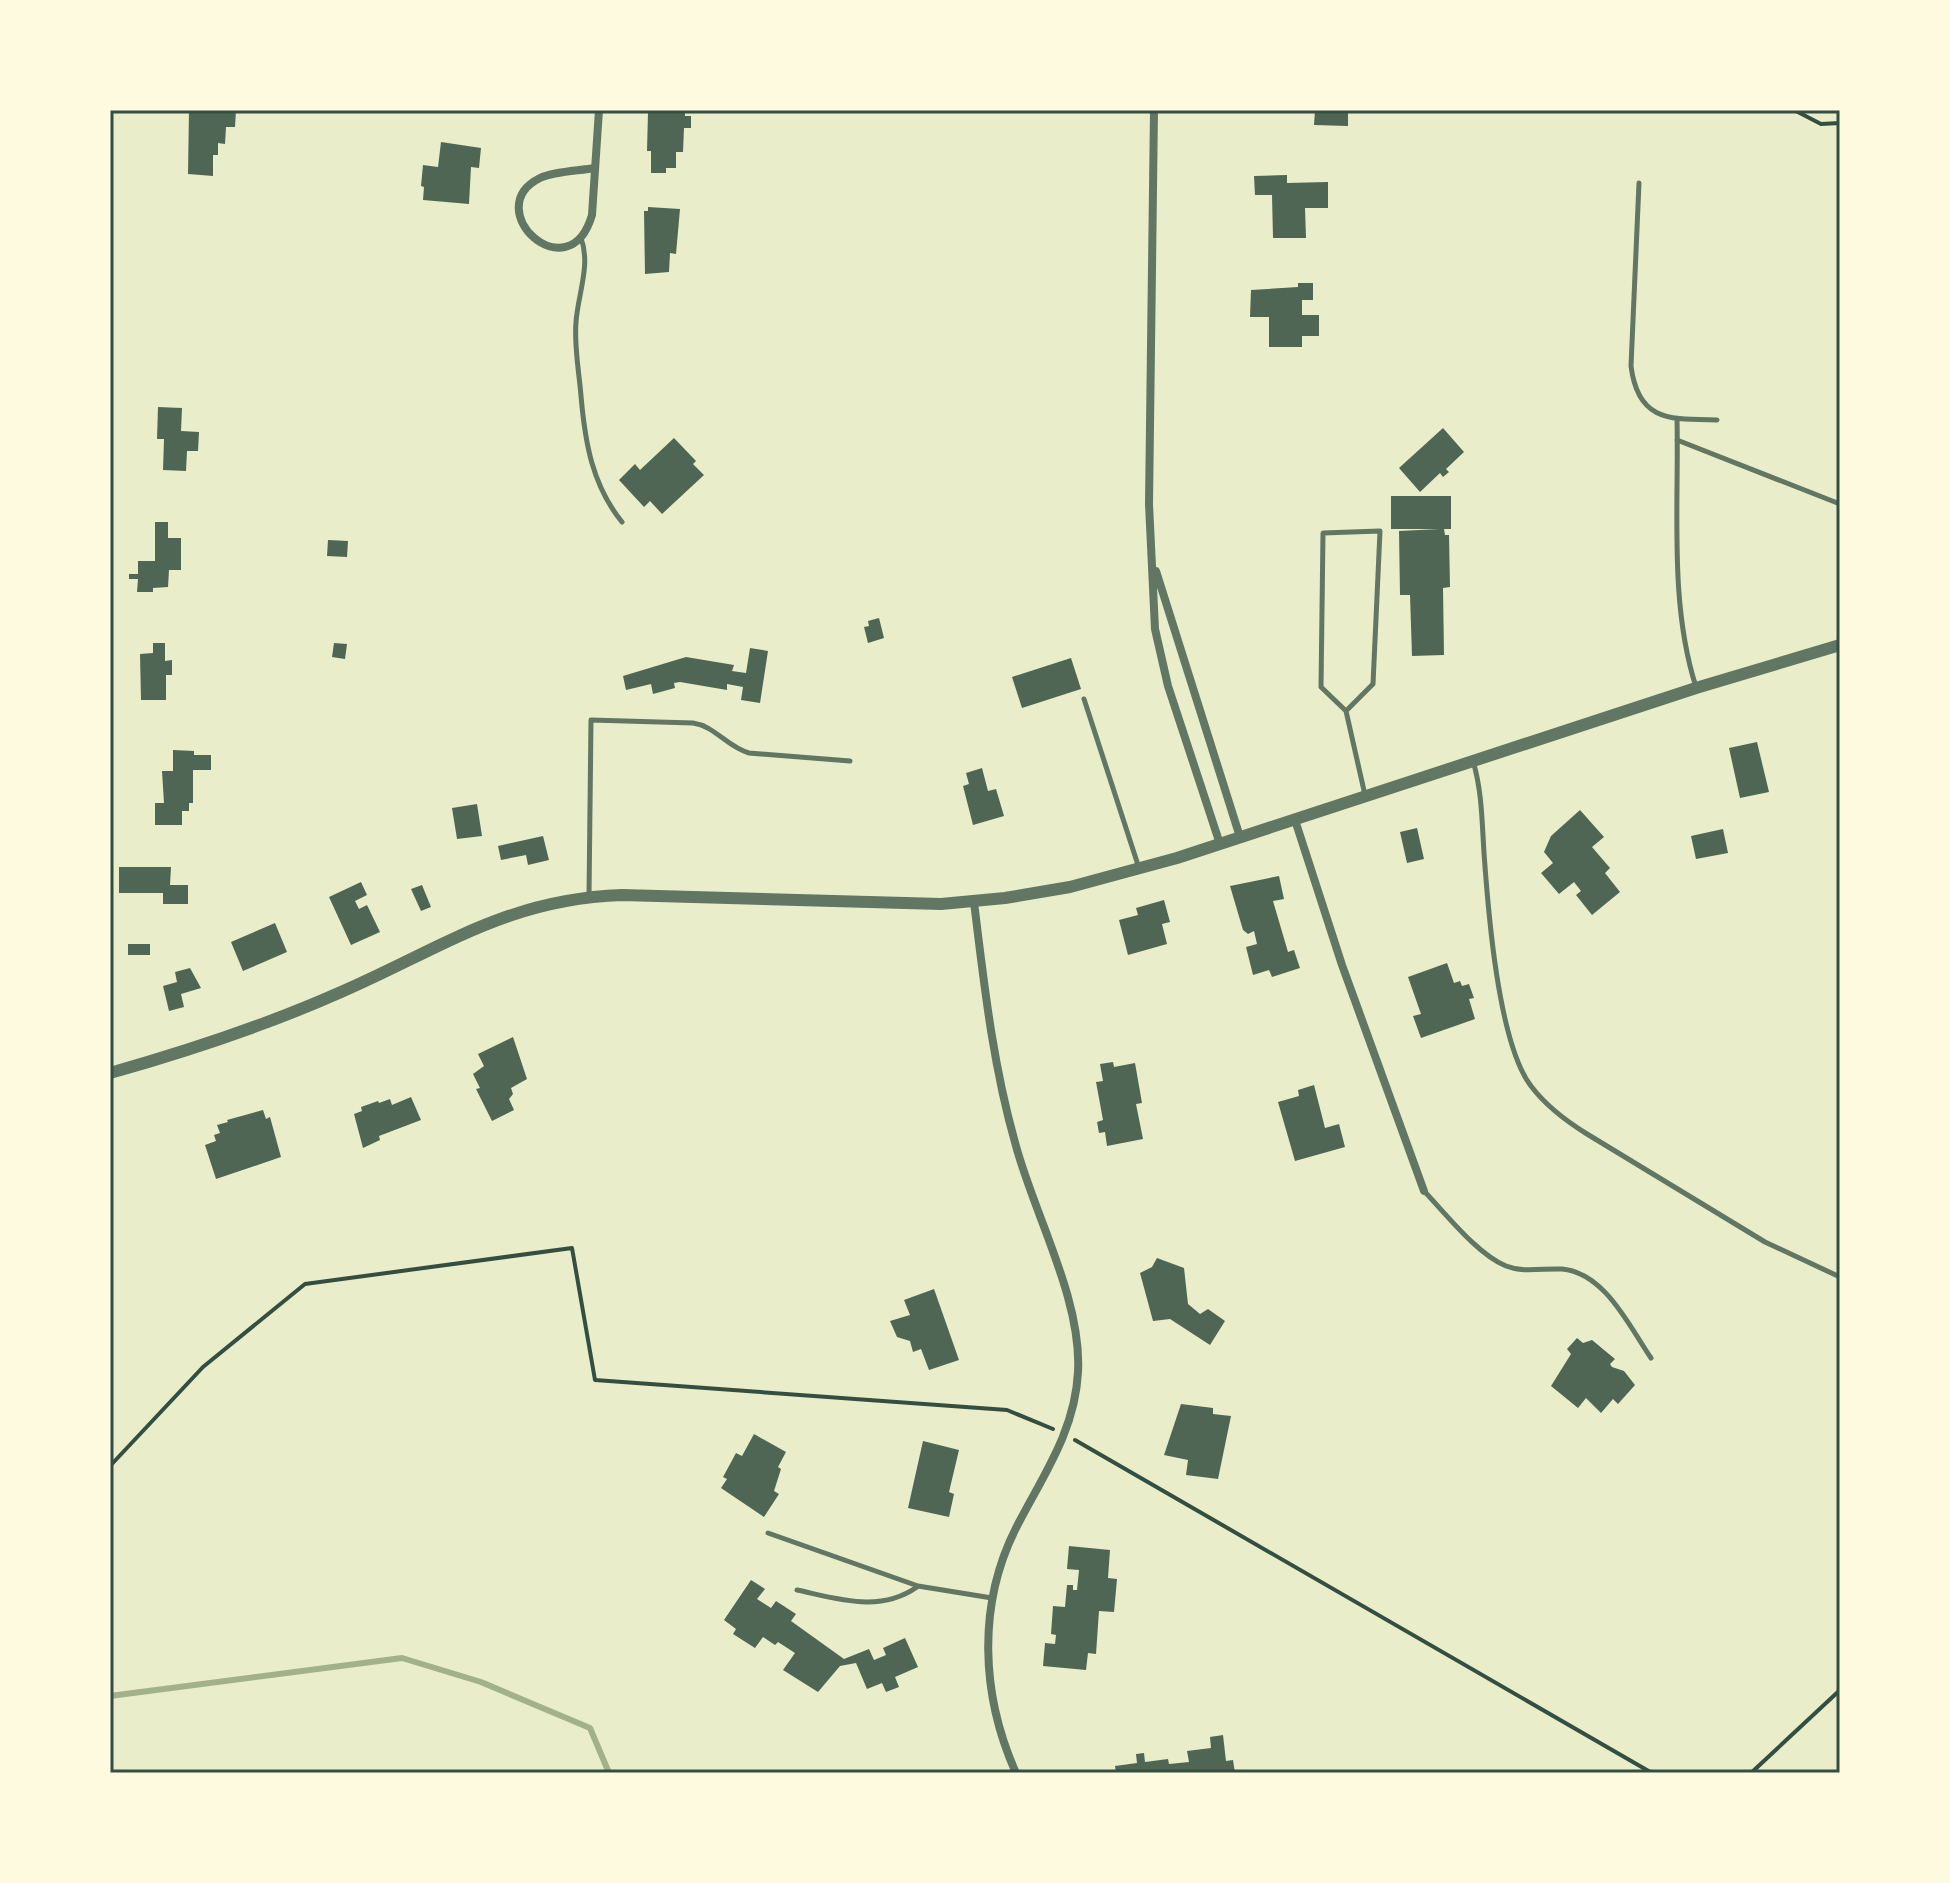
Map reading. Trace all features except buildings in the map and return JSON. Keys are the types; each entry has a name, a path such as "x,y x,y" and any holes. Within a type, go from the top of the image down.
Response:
{"street":[{"path":"595,168 541,177 530,184 519,207 524,230 533,239 543,245 558,247 581,237 588,227 592,215 599,110"},
{"path":"1154,110 1149,504 1152,600 1160,659 1220,844"},
{"path":"1153,563 1240,837"},
{"path":"110,1073 187,1050 311,1005 498,918 560,900 589,896 654,895 903,905 974,902 1070,887 1220,844 1696,688 1840,645"},
{"path":"1295,820 1342,965 1424,1191"},
{"path":"974,902 994,1049 1007,1113 1035,1208 1071,1304 1078,1347 1078,1380 1065,1434 1006,1549 992,1598 988,1652 992,1703 1016,1773"}],"lane":[{"path":"1639,183 1633,379 1639,396 1650,409 1662,416 1717,420"},
{"path":"581,237 586,251 575,341 583,428 603,496 622,522"},
{"path":"1677,419 1680,611 1686,655 1696,688"},
{"path":"1677,440 1840,504"},
{"path":"1346,711 1373,684 1380,531 1323,533 1321,687 1346,711 1365,796"},
{"path":"1084,699 1139,869"},
{"path":"589,896 591,720 693,723 704,725 737,749 749,753 850,761"},
{"path":"1473,760 1480,791 1487,901 1504,1012 1519,1066 1530,1086 1565,1120 1597,1141 1765,1242 1840,1277"},
{"path":"1424,1191 1479,1247 1506,1266 1562,1269 1591,1280 1615,1305 1651,1358"},
{"path":"768,1533 918,1586 992,1598"},
{"path":"797,1590 846,1600 885,1602 918,1586"}],"path":[{"path":"1794,110 1821,124 1840,123"},
{"path":"110,1466 203,1367 305,1284 572,1248 595,1380 1007,1410 1065,1434 1652,1773"},
{"path":"1751,1773 1840,1690"}],"waterway":[{"path":"110,1696 402,1658 481,1682 590,1728 609,1773"}]}
